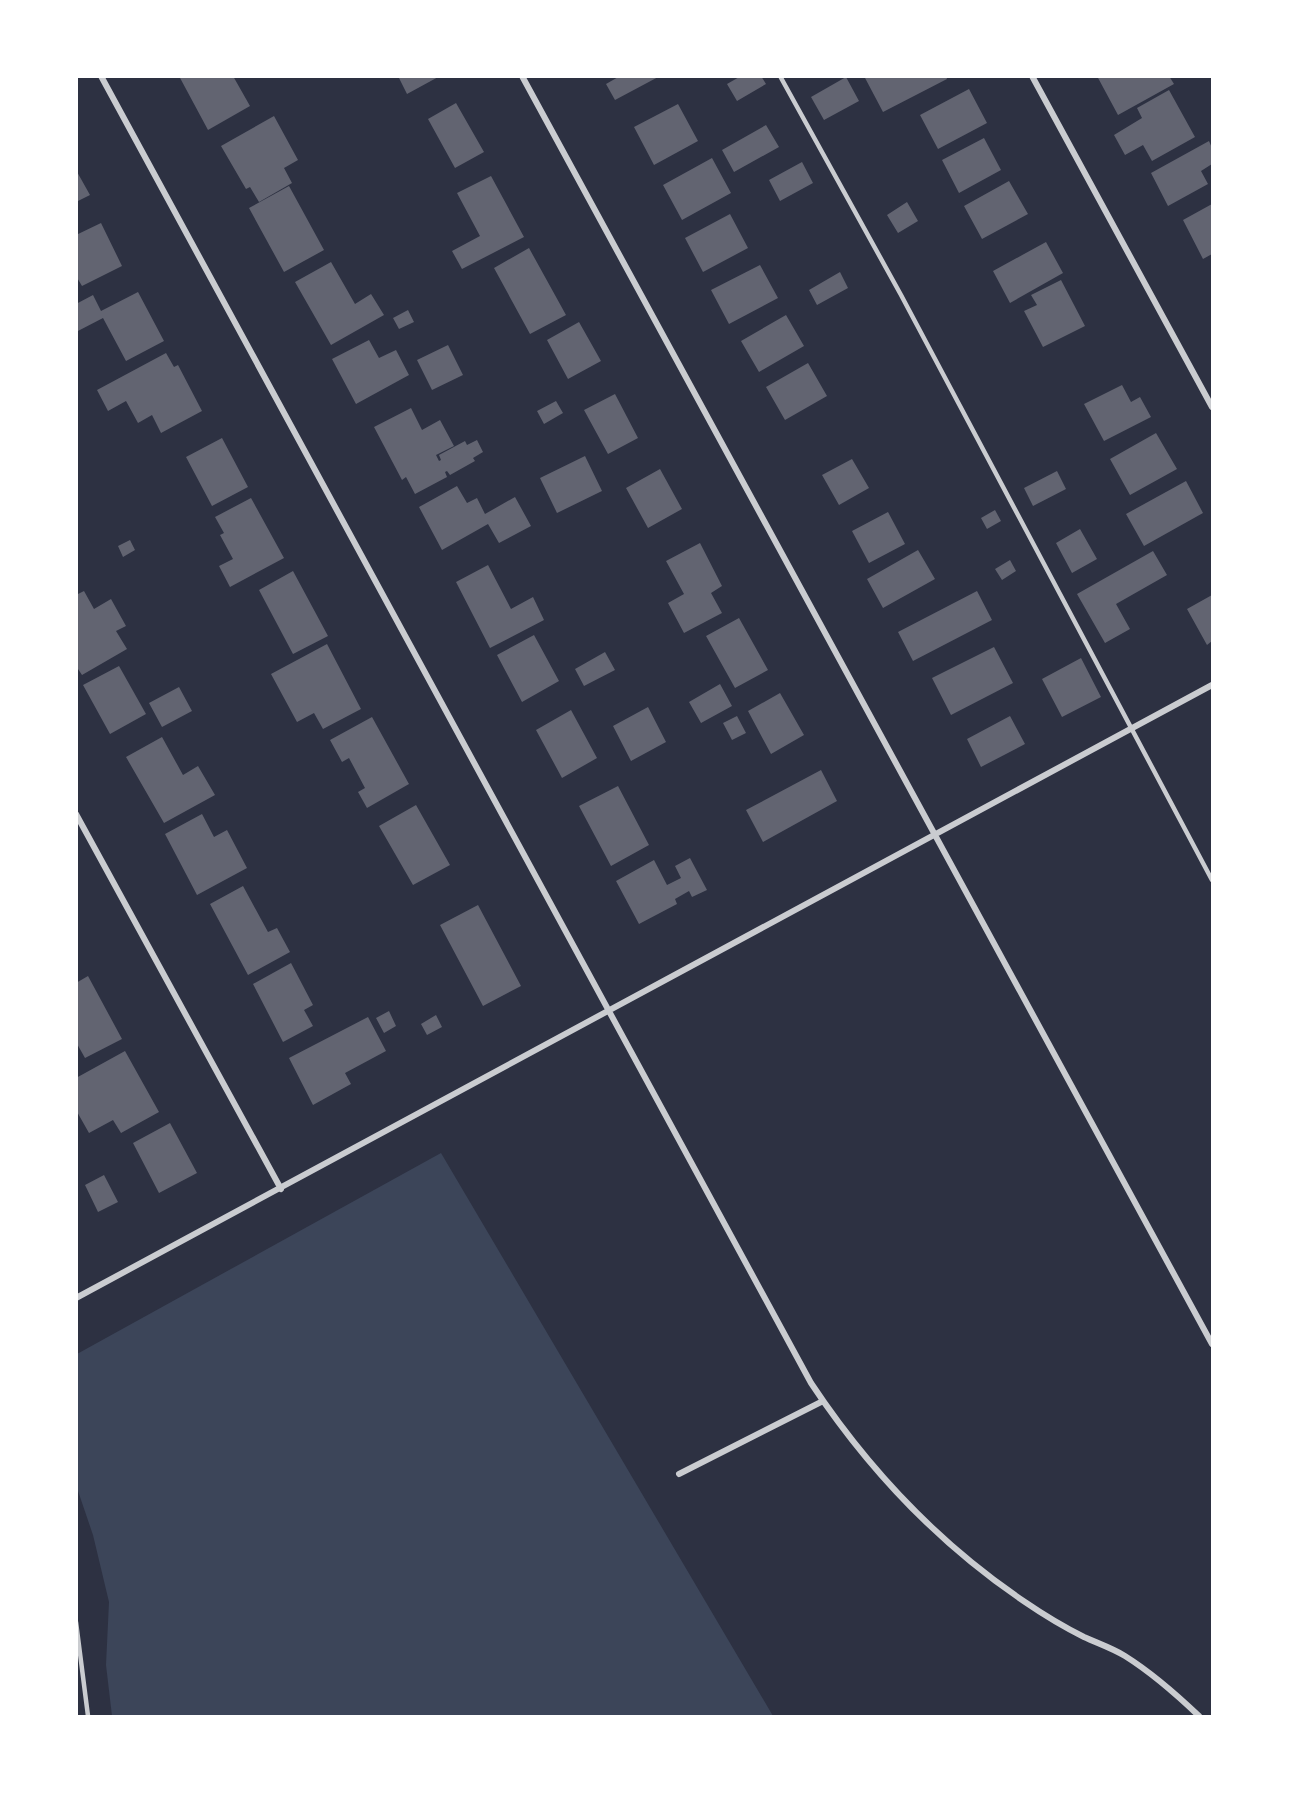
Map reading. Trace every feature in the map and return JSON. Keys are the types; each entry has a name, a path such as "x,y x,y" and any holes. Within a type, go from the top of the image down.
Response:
{"street":[{"path":"101,76 608,1011 811,1383 823,1401 862,1455 912,1510 967,1559 1026,1603 1082,1636 1124,1656 1166,1686 1199,1716"},
{"path":"522,76 1212,1344"},
{"path":"1032,76 1212,407"},
{"path":"76,1298 1212,685"},
{"path":"76,814 281,1189"},
{"path":"680,1474 823,1401"}],"lane":[{"path":"780,76 901,295 1212,880"},
{"path":"76,1622 88,1716"}],"shaded area":[{"path":"441,1153 773,1716 112,1716 106,1665 109,1602 93,1535 77,1488 77,1354"}],"building":[{"path":"179,76 233,76 250,106 208,130"},
{"path":"398,76 440,76 407,94"},
{"path":"620,76 660,76 615,100 606,84"},
{"path":"741,76 761,76 766,84 737,101 727,84"},
{"path":"864,76 946,76 947,79 883,112"},
{"path":"1097,76 1169,76 1174,84 1118,115"},
{"path":"846,77 859,101 824,120 811,97"},
{"path":"969,89 987,123 938,149 920,115"},
{"path":"1169,90 1195,137 1152,161 1143,145 1125,155 1114,135 1142,118 1137,108"},
{"path":"456,103 484,152 455,168 428,119"},
{"path":"678,104 698,141 654,165 634,127"},
{"path":"274,116 298,160 284,168 292,183 259,202 250,187 246,189 221,146"},
{"path":"766,125 779,147 734,172 722,150"},
{"path":"984,138 1001,170 959,193 942,160"},
{"path":"1209,141 1212,148 1212,164 1201,171 1208,184 1168,206 1151,173"},
{"path":"712,158 731,193 682,220 663,185"},
{"path":"802,162 813,183 780,201 769,180"},
{"path":"76,170 90,195 76,202"},
{"path":"491,176 524,237 462,269 452,251 480,236 457,193"},
{"path":"1009,181 1028,214 982,239 964,206"},
{"path":"289,186 324,250 284,272 249,208"},
{"path":"907,202 918,221 898,233 887,215"},
{"path":"1212,204 1212,254 1203,259 1183,220"},
{"path":"730,214 748,248 703,272 685,238"},
{"path":"101,223 122,266 82,286 76,276 76,235"},
{"path":"1046,242 1063,273 1010,303 993,271"},
{"path":"529,248 566,315 530,334 494,268"},
{"path":"331,262 355,304 371,294 384,315 331,345 295,282"},
{"path":"760,265 778,298 729,324 711,290"},
{"path":"840,272 848,288 817,305 809,290"},
{"path":"1061,280 1085,326 1043,347 1024,311 1037,305 1031,295"},
{"path":"138,292 164,341 126,361 103,318 76,332 76,304 93,295 101,311"},
{"path":"408,310 414,322 399,329 393,318"},
{"path":"786,315 804,346 759,372 741,341"},
{"path":"579,322 601,361 568,379 547,340"},
{"path":"369,340 379,358 396,350 409,375 356,404 332,359"},
{"path":"448,345 463,375 432,390 417,360"},
{"path":"166,353 174,367 178,365 202,411 161,433 152,415 138,423 126,401 108,411 97,390"},
{"path":"808,363 827,396 785,420 766,387"},
{"path":"1122,385 1131,402 1140,397 1151,417 1104,441 1084,404"},
{"path":"615,394 638,438 608,454 584,410"},
{"path":"556,401 563,413 544,424 537,411"},
{"path":"411,408 422,430 440,420 454,446 436,455 439,461 441,460 439,455 465,441 467,445 477,440 483,452 473,458 475,461 450,475 447,471 445,472 447,477 415,494 406,477 402,480 374,427"},
{"path":"1156,433 1177,469 1130,495 1110,459"},
{"path":"222,438 248,487 212,506 186,457"},
{"path":"585,456 602,491 557,513 540,478"},
{"path":"852,459 869,488 839,505 822,475"},
{"path":"660,469 682,509 648,528 626,488"},
{"path":"1057,471 1066,489 1033,506 1024,488"},
{"path":"1186,481 1203,513 1144,546 1126,514"},
{"path":"457,486 467,503 477,498 485,514 515,497 531,526 499,543 488,524 442,550 419,507"},
{"path":"251,498 284,558 230,587 219,566 233,559 220,535 224,533 215,517"},
{"path":"995,510 1001,521 987,529 981,518"},
{"path":"888,512 905,544 869,563 852,531"},
{"path":"1080,529 1097,559 1072,573 1056,543"},
{"path":"130,540 135,550 123,557 118,546"},
{"path":"700,543 722,586 711,593 722,613 684,633 668,603 684,594 666,561"},
{"path":"918,550 935,579 883,608 867,579"},
{"path":"1153,551 1167,575 1116,604 1130,629 1105,643 1077,594"},
{"path":"1010,560 1016,571 1002,580 995,569"},
{"path":"488,565 511,609 533,597 544,620 490,648 456,582"},
{"path":"293,571 328,636 293,654 259,590"},
{"path":"84,591 94,609 111,599 126,626 116,631 127,649 82,675 76,666 76,595"},
{"path":"977,591 992,620 913,661 898,632"},
{"path":"1212,595 1212,641 1207,645 1187,609"},
{"path":"739,618 768,670 735,688 706,636"},
{"path":"534,635 559,681 522,702 497,655"},
{"path":"327,644 361,709 323,729 314,713 297,722 271,674"},
{"path":"994,647 1013,683 951,715 932,678"},
{"path":"605,652 615,670 584,686 575,669"},
{"path":"1081,658 1101,697 1062,717 1042,679"},
{"path":"119,666 146,714 110,734 83,685"},
{"path":"720,684 732,706 701,723 689,702"},
{"path":"179,687 192,711 162,727 149,703"},
{"path":"780,693 804,735 771,754 748,711"},
{"path":"648,707 666,742 631,761 613,726"},
{"path":"571,710 597,758 562,778 536,730"},
{"path":"737,716 746,733 732,740 723,723"},
{"path":"1010,716 1025,744 981,767 967,739"},
{"path":"372,717 409,784 367,808 358,792 365,788 349,758 342,762 330,740"},
{"path":"162,737 183,775 198,766 215,795 164,823 126,757"},
{"path":"821,770 837,801 763,842 746,810"},
{"path":"618,786 649,845 611,866 579,806"},
{"path":"416,805 450,865 413,885 379,826"},
{"path":"202,814 214,837 227,830 247,868 197,895 165,834"},
{"path":"690,858 707,890 692,897 689,891 675,899 677,904 639,924 616,881 654,860 667,885 681,878 675,866"},
{"path":"243,886 268,932 277,928 290,952 248,975 210,904"},
{"path":"478,905 521,986 483,1006 440,925"},
{"path":"291,963 313,1005 304,1010 313,1026 283,1042 253,984"},
{"path":"88,976 122,1039 85,1058 76,1042 76,983"},
{"path":"389,1011 396,1026 384,1033 376,1018"},
{"path":"436,1015 442,1027 427,1035 421,1024"},
{"path":"368,1017 386,1051 345,1073 351,1084 313,1105 289,1058"},
{"path":"125,1051 159,1112 121,1133 113,1120 89,1133 76,1110 76,1078"},
{"path":"170,1123 197,1173 159,1193 133,1143"},
{"path":"104,1175 118,1202 98,1212 85,1185"}]}
